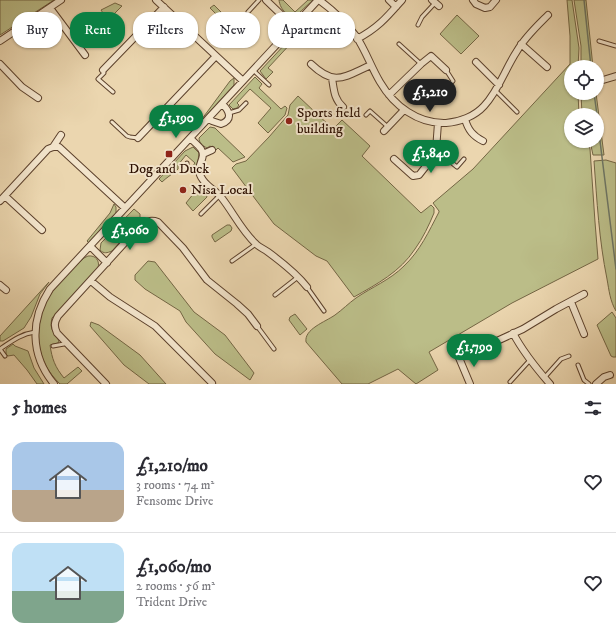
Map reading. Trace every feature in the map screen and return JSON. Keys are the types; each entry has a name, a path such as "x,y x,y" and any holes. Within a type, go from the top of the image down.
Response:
{"street":[{"path":"0,41 61,0"},
{"path":"156,0 244,81"},
{"path":"267,0 279,12"},
{"path":"308,12 319,0 347,25 357,38 380,82 389,95 404,110 430,122 438,123 452,123 465,119 475,114 484,106 496,91 521,44 548,14"},
{"path":"389,0 396,7"},
{"path":"357,38 372,31 402,0"},
{"path":"472,0 476,4 485,8 490,7 496,0"},
{"path":"103,70 164,7"},
{"path":"50,8 85,55"},
{"path":"521,44 547,67"},
{"path":"54,384 41,364 35,332 39,311 47,294 274,48"},
{"path":"138,138 216,56"},
{"path":"389,95 431,56 446,70"},
{"path":"476,62 499,85"},
{"path":"0,64 22,87 38,98"},
{"path":"311,64 321,74 332,78 345,77 371,65"},
{"path":"604,80 616,76"},
{"path":"332,78 334,96 337,102 343,107"},
{"path":"208,118 212,122 221,124 228,120 229,113 222,104"},
{"path":"386,129 404,110"},
{"path":"465,119 474,136 482,141"},
{"path":"394,159 413,176 417,176 430,161 436,150 438,123"},
{"path":"53,147 61,135"},
{"path":"190,138 201,149 203,154 203,158 199,166 202,179 220,195 234,214 238,223 256,244 299,277 307,287"},
{"path":"0,201 48,149 59,147 125,208"},
{"path":"203,154 212,150"},
{"path":"5,196 42,230"},
{"path":"106,384 57,333 55,322 58,316 144,223 150,221 158,222 183,248 207,280 248,314 257,326"},
{"path":"90,246 107,263"},
{"path":"91,281 110,297 156,326 212,384"},
{"path":"0,285 6,290"},
{"path":"470,384 458,355 536,322 556,308 571,302 584,294"},
{"path":"571,302 584,334"},
{"path":"513,333 530,360 550,384"},
{"path":"596,384 610,375"}],"lane":[{"path":"248,12 259,0"},
{"path":"418,25 422,17 435,3"},
{"path":"599,42 616,46"},
{"path":"399,44 421,64"},
{"path":"103,70 104,73 98,79 113,92"},
{"path":"253,70 269,85"},
{"path":"446,70 453,81 446,88"},
{"path":"496,91 517,112"},
{"path":"229,113 239,110 246,103"},
{"path":"366,115 370,111 386,129"},
{"path":"112,122 130,137 138,138"},
{"path":"436,150 457,167 464,159"},
{"path":"187,163 189,168 199,171"},
{"path":"201,214 220,195"},
{"path":"232,261 256,244"},
{"path":"275,294 299,277"},
{"path":"307,287 324,311"},
{"path":"257,326 274,349"},
{"path":"5,356 0,349 19,336 35,332"},
{"path":"53,346 64,344 66,341"},
{"path":"544,378 561,359 569,356"},
{"path":"510,382 530,360"},
{"path":"578,365 584,380 589,384"}],"green space":[{"path":"0,0 54,0 35,12 12,12 12,27 0,35"},
{"path":"279,0 283,0 295,12 286,12"},
{"path":"308,0 313,0 300,12 295,12"},
{"path":"567,0 572,0 579,48 578,60 570,60"},
{"path":"574,0 586,0 592,60 581,60 581,46"},
{"path":"115,3 122,6 116,12 102,12 101,10"},
{"path":"214,5 221,12 214,12 210,8"},
{"path":"457,15 479,36 461,54 440,34"},
{"path":"281,48 287,48 268,68 273,72 266,79 260,71"},
{"path":"564,70 564,100 578,100 579,108 564,108 564,148 590,149 598,259 512,303 429,352 438,370 416,384 398,369 368,384 342,384 306,342 308,333 316,326 335,315 356,298 399,271 415,254 439,212 433,203 473,169"},
{"path":"255,77 262,84 259,88 281,109 285,106 287,108 285,115 268,133 258,123 271,108 250,89 237,103 239,105 237,108 233,109 229,105"},
{"path":"234,78 234,85 196,127 230,81"},
{"path":"298,96 333,129 342,120 370,146 362,156 421,213 431,205 434,208 434,213 426,231 409,257 388,277 354,297 327,261 316,256 274,224 232,168 236,164 246,161 269,137 288,115 290,105"},
{"path":"581,100 597,100 598,108 582,108"},
{"path":"210,127 215,128 245,157 233,162 218,148 216,150 210,146 207,148 203,145 199,138"},
{"path":"193,147 199,153 197,168 191,168 195,163 186,155 178,165 178,169 162,182 159,179 185,151"},
{"path":"592,148 603,148 604,155 593,155"},
{"path":"606,160 616,163 616,311 612,303 604,264 594,161"},
{"path":"194,193 206,194 207,197 193,211 186,203"},
{"path":"114,204 116,207 116,213 89,243 87,241 110,213"},
{"path":"134,209 140,214 140,220 112,251 106,253 101,251 101,243"},
{"path":"227,225 230,225 232,228 231,231 215,242 212,235"},
{"path":"93,256 97,259 98,268 52,318 51,322 51,326 59,341 58,343 50,345 53,359 58,370 64,378 78,367 82,371 67,384 60,384 48,370 42,356 39,339 40,321 49,297 61,281 84,258"},
{"path":"148,261 155,262 194,312 225,335 254,373 250,380 215,354 186,322 180,311 145,289 135,280 135,275"},
{"path":"49,282 40,294 31,317 24,328 3,341 0,341 0,336"},
{"path":"612,312 616,318 616,357 611,356 597,325"},
{"path":"295,314 307,329 300,335 289,320 290,317"},
{"path":"91,322 99,325 140,355 166,384 149,384 124,365 90,326"},
{"path":"13,344 28,351 34,368 44,384 37,384 14,355 8,356 6,354 6,349"}],"waterway":[{"path":"584,0 590,60"},
{"path":"595,100 596,108"},
{"path":"601,148 616,269"}],"place":[{"name":"Sports field building","path":"289,121"},
{"name":"Dog and Duck","path":"169,154"},
{"name":"Nisa Local","path":"183,190"}]}
